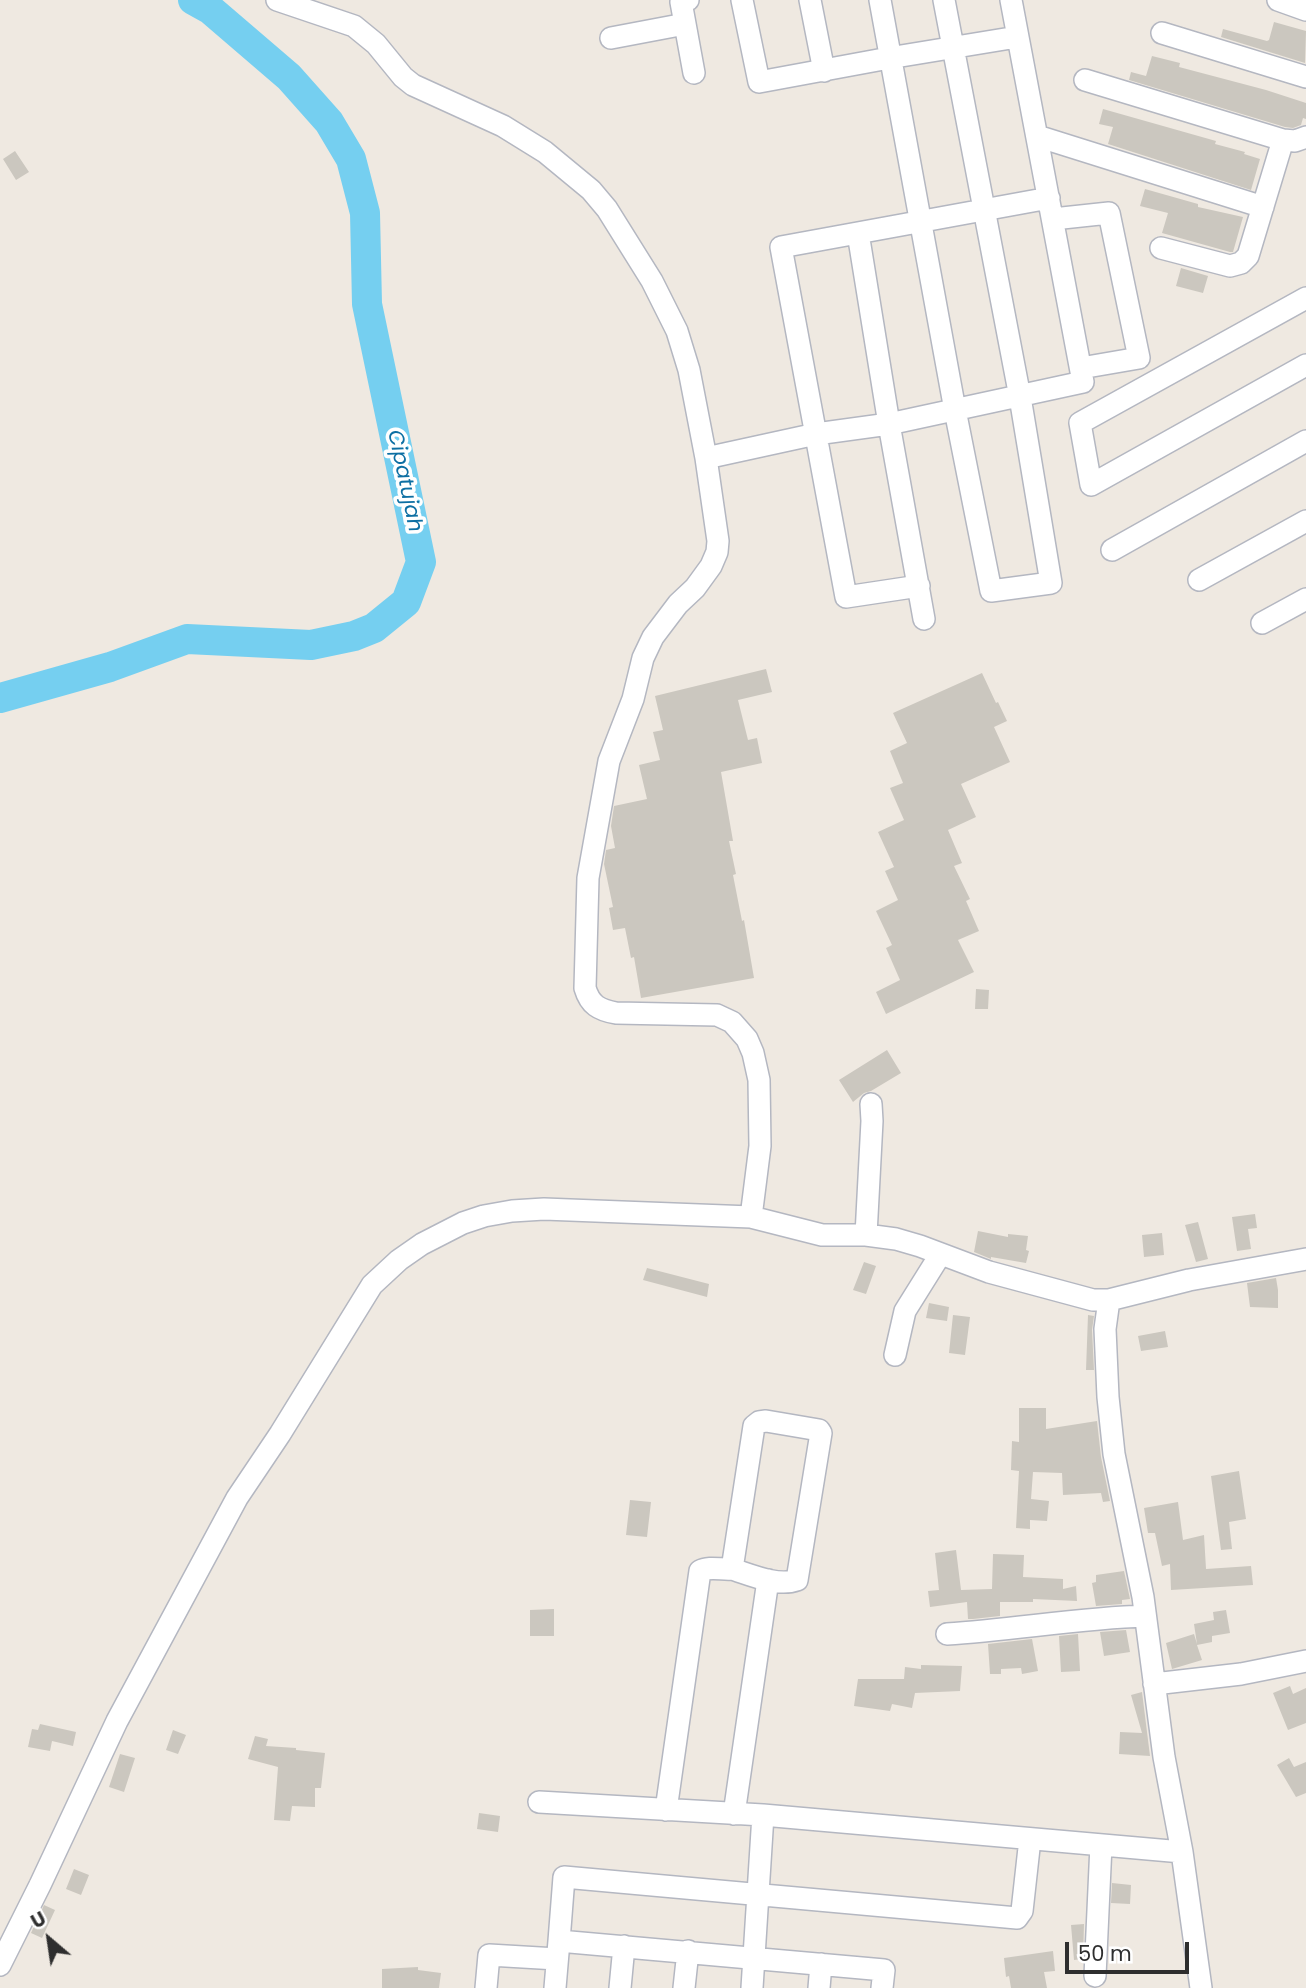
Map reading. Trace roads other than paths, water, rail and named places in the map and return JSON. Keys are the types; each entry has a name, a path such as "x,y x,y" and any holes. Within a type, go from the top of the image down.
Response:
{"street":[{"path":"278,0 354,26 376,44 412,85 503,126 545,152 597,196 652,281 677,331 689,370 706,458 718,541 717,552 695,589 678,604 653,637 643,658 633,699 609,761 588,877 585,988 589,999 601,1010 616,1013 717,1015 732,1022 747,1039 759,1080 760,1146 751,1217"},
{"path":"688,0 681,2 694,73"},
{"path":"742,0 759,82 1017,37"},
{"path":"810,0 824,71"},
{"path":"880,0 990,591 1051,583 1020,397 944,0"},
{"path":"706,458 816,434 889,424 1083,382 1011,0"},
{"path":"1278,0 1306,10"},
{"path":"611,38 685,24"},
{"path":"1162,33 1306,77"},
{"path":"1085,80 1283,140 1295,141 1306,137"},
{"path":"1037,136 1264,207"},
{"path":"1161,248 1230,266 1237,265 1248,256 1283,140"},
{"path":"919,586 846,597 781,247 985,209 1051,209 1109,213 1139,358 1080,368"},
{"path":"858,233 924,619"},
{"path":"1306,298 1080,424 1091,485 1306,365"},
{"path":"1112,551 1306,441"},
{"path":"1199,580 1306,521"},
{"path":"1262,624 1306,599"},
{"path":"866,1235 871,1104"},
{"path":"0,1965 117,1721 237,1498 372,1285 422,1244 463,1223 512,1211 544,1209 751,1217 822,1235 866,1235 896,1240 920,1246 989,1272 1093,1300 1109,1300 1189,1280 1306,1259"},
{"path":"895,1355 905,1311 940,1255"},
{"path":"1109,1300 1105,1329 1114,1454 1145,1616 1164,1758 1182,1852 1201,1988"},
{"path":"666,1810 700,1571 732,1569 768,1580 797,1580 821,1433 819,1430 766,1421 754,1426 732,1569"},
{"path":"734,1814 768,1580"},
{"path":"947,1634 994,1631 1101,1617 1145,1616"},
{"path":"1154,1684 1241,1674 1306,1661"},
{"path":"539,1802 762,1815 1182,1852"},
{"path":"752,1988 762,1815"},
{"path":"555,1988 564,1877 1017,1918 1022,1911 1030,1839"},
{"path":"1096,1976 1101,1845"},
{"path":"620,1988 624,1946"},
{"path":"486,1988 489,1955 624,1946 884,1970 882,1988"},
{"path":"684,1988 688,1951"},
{"path":"819,1988 821,1964"}],"waterway":[{"name":"Cipatujah","path":"0,698 110,667 187,639 311,645 354,636 374,628 406,602 421,562 367,304 365,213 351,159 329,122 289,77 211,10 193,0"}]}
